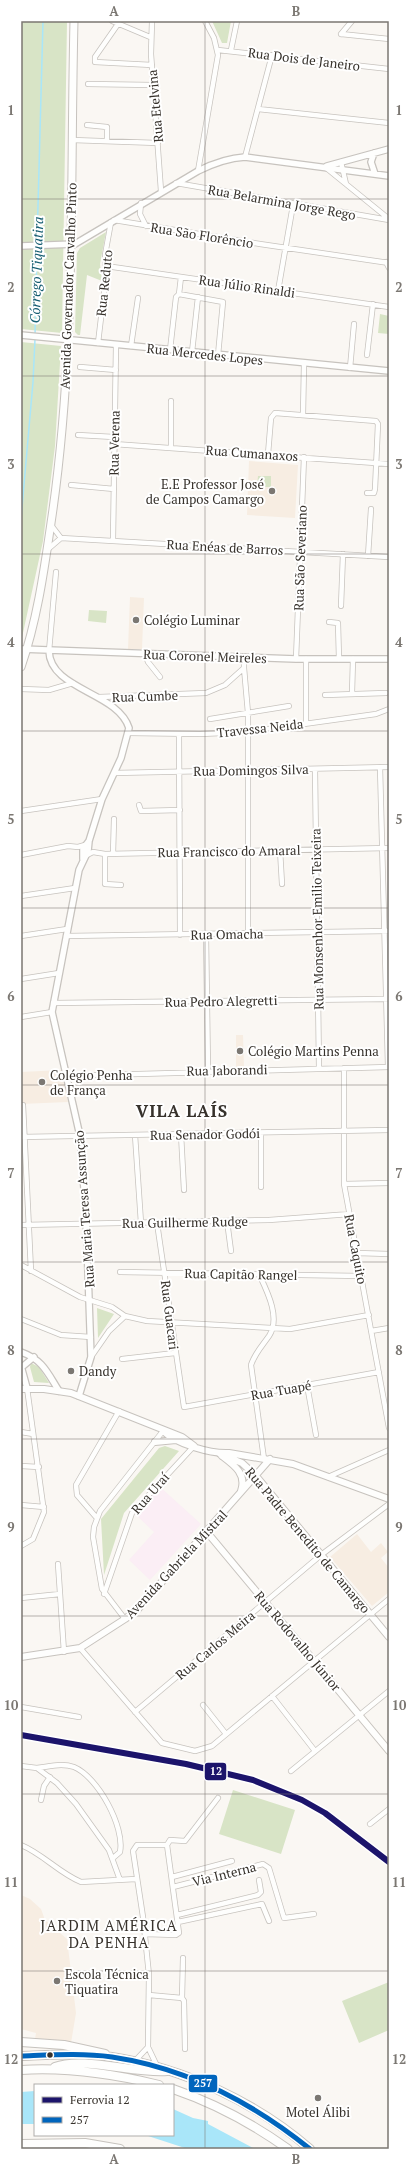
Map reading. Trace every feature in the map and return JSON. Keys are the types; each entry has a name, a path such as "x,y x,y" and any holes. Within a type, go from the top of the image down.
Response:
{"highway":[{"path":"21,2042 93,2050 110,2057"},
{"path":"21,2051 53,2055"},
{"path":"21,2056 53,2055 110,2057 158,2068 201,2083 228,2095 272,2120 310,2149"},
{"path":"21,2070 51,2068 68,2064 115,2066 147,2072 167,2072"},
{"path":"51,2068 115,2075 155,2084"},
{"path":"174,2089 229,2113 270,2136 288,2149"},
{"path":"21,2144 85,2143 120,2149"}],"main road":[{"name":"Avenida Governador Carvalho Pinto","path":"21,667 47,550 62,446 69,340 74,21"},
{"path":"24,1388 59,1391 80,1396 119,1411 163,1431 182,1437 194,1446"},
{"path":"163,1431 177,1440 220,1454 233,1465 241,1475 243,1486 240,1493"},
{"path":"155,1442 177,1440"},
{"path":"220,1454 229,1453 294,1464 389,1499"},
{"name":"Rua Padre Benedito de Camargo","path":"220,1454 242,1463 256,1476 389,1637"},
{"name":"Avenida Gabriela Mistral","path":"21,1657 64,1652 80,1648 126,1619 138,1609 256,1476 267,1459"},
{"name":"Rua Rodovalho Júnior","path":"206,1531 389,1751"}],"street":[{"path":"112,21 150,37"},
{"name":"Rua Etelvina","path":"152,21 150,37 162,191"},
{"path":"198,171 218,50 205,21"},
{"path":"231,50 236,21"},
{"path":"352,21 341,34 389,39"},
{"path":"118,24 95,57 96,63 152,65"},
{"name":"Rua Dois de Janeiro","path":"218,50 231,50 389,69"},
{"path":"245,157 272,55"},
{"path":"88,84 153,85"},
{"path":"258,109 389,123"},
{"path":"87,125 106,127 107,141"},
{"path":"72,140 158,143"},
{"path":"325,167 389,149"},
{"path":"374,153 371,162 375,174"},
{"path":"21,246 71,245 176,183 223,160 245,157 389,176"},
{"path":"341,162 346,184"},
{"path":"325,167 389,219"},
{"name":"Rua Belarmina Jorge Rego","path":"176,183 293,205 389,219"},
{"path":"142,203 140,214 146,226"},
{"path":"278,291 293,205"},
{"name":"Rua São Florêncio","path":"113,221 388,262"},
{"name":"Rua Reduto","path":"98,343 106,276 105,255 113,221"},
{"path":"388,262 389,268"},
{"name":"Rua Júlio Rinaldi","path":"106,266 389,307"},
{"path":"170,350 181,277"},
{"path":"177,296 198,297 222,301 224,304 218,355"},
{"path":"192,352 198,297"},
{"path":"131,346 138,298"},
{"path":"367,355 373,304"},
{"path":"350,368 354,324"},
{"name":"Rua Mercedes Lopes","path":"21,335 389,372"},
{"name":"Rua Verena","path":"113,540 116,345"},
{"path":"303,415 304,364"},
{"path":"80,367 116,370"},
{"path":"171,401 171,447"},
{"path":"268,454 271,418 273,414 303,415 377,422 375,491 372,494 367,493"},
{"path":"78,435 114,437"},
{"name":"Rua Cumanaxos","path":"114,444 389,464"},
{"name":"Rua São Severiano","path":"296,659 299,551 304,457"},
{"path":"70,485 114,488"},
{"path":"368,556 371,509"},
{"path":"47,550 61,538 51,526"},
{"name":"Rua Enéas de Barros","path":"61,538 389,557"},
{"path":"341,606 343,554"},
{"path":"49,651 56,572"},
{"path":"329,622 338,623 339,659"},
{"name":"Rua Coronel Meireles","path":"24,649 296,659 389,659"},
{"name":"Rua Cumbe","path":"49,651 49,660 54,667 73,683 99,697 206,693 225,685 244,668"},
{"path":"146,654 148,662 160,677"},
{"path":"244,657 248,712 248,934"},
{"path":"306,659 306,724"},
{"path":"352,659 352,693"},
{"path":"21,689 49,690 73,683"},
{"path":"325,694 386,693"},
{"path":"99,697 121,714 128,723 129,733"},
{"path":"210,719 289,706"},
{"name":"Travessa Neida","path":"129,733 179,734 247,732 376,714 389,709"},
{"name":"Rua Maria Teresa Assunção","path":"80,1396 91,1357 87,1223 80,1136 52,1012 75,888 102,799 114,773 129,733"},
{"path":"179,734 180,934"},
{"path":"380,767 381,848 387,931 389,1067"},
{"name":"Rua Domingos Silva","path":"114,773 389,767"},
{"name":"Rua Monsenhor Emilio Teixeira","path":"315,768 319,1069"},
{"path":"21,811 102,799"},
{"path":"139,805 141,811 180,810"},
{"path":"113,854 114,819"},
{"path":"21,855 68,846 78,847 88,844 93,852 84,856 78,847"},
{"name":"Rua Francisco do Amaral","path":"93,852 113,854 389,848"},
{"path":"280,850 282,884"},
{"path":"105,854 105,884 121,885"},
{"path":"21,896 75,888"},
{"path":"21,936 67,929"},
{"name":"Rua Omacha","path":"66,936 387,931"},
{"path":"206,934 208,1070"},
{"path":"21,979 59,973"},
{"name":"Rua Pedro Alegretti","path":"53,1004 388,999"},
{"path":"21,1017 52,1012"},
{"name":"Rua Jaborandi","path":"66,1076 208,1070 389,1067"},
{"name":"Rua Caquito","path":"344,1068 344,1184 389,1428"},
{"path":"23,1105 23,1137 30,1225 31,1271"},
{"name":"Rua Senador Godói","path":"23,1137 389,1130"},
{"path":"260,1133 261,1188"},
{"path":"182,1134 184,1190"},
{"path":"135,1135 141,1223"},
{"path":"344,1184 389,1183"},
{"name":"Rua Guilherme Rudge","path":"21,1225 227,1221 309,1218 350,1214"},
{"path":"227,1221 231,1251"},
{"name":"Rua Guacari","path":"157,1223 184,1407"},
{"path":"357,1253 389,1254"},
{"path":"21,1265 80,1297 112,1307 125,1316 147,1321 171,1321 290,1330 369,1315"},
{"name":"Rua Capitão Rangel","path":"120,1272 362,1276"},
{"path":"259,1274 271,1302 273,1329 254,1356 251,1365 267,1459"},
{"path":"91,1357 109,1331 125,1316"},
{"path":"21,1319 61,1335 91,1337"},
{"path":"371,1331 389,1328"},
{"path":"21,1352 34,1357 46,1369 59,1391"},
{"path":"122,1359 175,1353"},
{"path":"21,1546 33,1539 37,1533 43,1519 44,1506 39,1467 21,1366 34,1357"},
{"name":"Rua Tuapé","path":"184,1407 379,1372"},
{"path":"307,1385 316,1436"},
{"path":"96,1517 77,1496 76,1485 119,1411"},
{"path":"126,1619 104,1594 100,1583 93,1537 96,1517 163,1431"},
{"path":"21,1432 33,1434"},
{"name":"Rua Uraí","path":"104,1594 132,1513 194,1446"},
{"path":"328,1477 389,1450"},
{"path":"21,1466 39,1467"},
{"name":"Rua Carlos Meira","path":"135,1712 266,1603 321,1555 389,1504"},
{"path":"21,1505 44,1506"},
{"path":"58,1564 64,1652"},
{"path":"21,1598 60,1594"},
{"path":"80,1648 162,1743 195,1751 206,1749 226,1734 389,1600"},
{"path":"291,1771 389,1691"},
{"path":"272,1696 315,1751"},
{"path":"203,1705 226,1734"},
{"path":"21,1707 79,1717"},
{"path":"21,1766 37,1768 72,1766 89,1778 114,1814 119,1830 120,1852 113,1858"},
{"path":"37,1768 50,1777 76,1804 104,1842 113,1858 120,1880"},
{"path":"40,1800 44,1786 50,1777"},
{"path":"145,1934 176,1935 179,1931 167,1845 170,1840 185,1840 218,1798"},
{"path":"370,1824 389,1809"},
{"path":"21,1845 36,1851 73,1878 81,1882 136,1879"},
{"path":"158,2068 148,2047 149,1995 145,1934 132,1851 137,1845 167,1845"},
{"path":"172,1877 232,1861"},
{"name":"Via Interna","path":"173,1887 263,1864 266,1865 284,1918 314,1914"},
{"path":"177,1915 258,1894 261,1892 259,1880"},
{"path":"178,1922 262,1904 269,1921"},
{"path":"183,1958 182,1998 184,2001 186,2049"},
{"path":"149,1995 182,1998"},
{"path":"21,2038 33,2043"},
{"path":"134,2062 148,2047"}],"shaded area":[{"name":"E.E Professor José de Campos Camargo","path":"249,461 298,465 295,518 247,515"},
{"name":"Colégio Luminar","path":"130,597 144,598 142,649 128,649"},
{"name":"Colégio Martins Penna","path":"236,1035 243,1035 244,1068 236,1068"},
{"name":"Colégio Penha de França","path":"61,1070 68,1102 21,1104 21,1072"},
{"path":"159,1486 201,1524 150,1580 129,1560 154,1532 134,1513"},
{"path":"357,1534 371,1552 381,1543 388,1552 381,1558 389,1568 389,1592 372,1606 330,1557"},
{"path":"21,1895 30,1899 41,1909 45,1920 67,1939 76,2013 71,2043 35,2039 36,2033 21,2029"}],"green space":[{"path":"21,21 67,21 62,333 21,329"},
{"path":"212,21 231,21 227,43 222,43"},
{"path":"106,232 100,264 102,281 87,275 80,335 78,335 75,332 77,253 80,248"},
{"path":"380,314 389,316 389,334 378,333"},
{"path":"21,342 61,346 55,446 43,541 21,642"},
{"path":"258,476 271,476 271,487 257,487"},
{"path":"89,610 107,611 106,623 88,621"},
{"path":"97,1308 114,1314 98,1338"},
{"path":"31,1363 39,1367 49,1383 34,1382 30,1367"},
{"path":"165,1446 179,1451 124,1513 104,1575 101,1519 159,1448"},
{"path":"233,1790 295,1810 281,1854 219,1834"},
{"path":"389,1982 389,2030 359,2043 342,2001"}],"water":[{"path":"34,2091 34,2124 21,2124 21,2092"},
{"path":"174,2109 193,2118 208,2121 208,2124 255,2149 188,2149 148,2136 174,2136"}],"waterway":[{"name":"Córrego Tiquatira","path":"37,243 43,21"},
{"name":"Córrego Tiquatira","path":"35,335 37,247"},
{"name":"Córrego Tiquatira","path":"21,519 33,382 35,339"}],"rail line":[{"name":"12","path":"21,1735 186,1764 253,1780 302,1800 325,1813 389,1862"}],"transit line":[{"name":"257","path":"21,2056 89,2055 112,2057 139,2062 166,2070 192,2079 242,2103 288,2132 310,2149"}],"place":[{"name":"E.E Professor José de Campos Camargo","path":"272,491"},
{"name":"Colégio Luminar","path":"136,620"},
{"name":"Colégio Martins Penna","path":"240,1051"},
{"name":"Colégio Penha de França","path":"42,1082"},
{"name":"Dandy","path":"71,1371"},
{"name":"Escola Técnica Tiquatira","path":"57,1981"},
{"name":"Motel Álibi","path":"318,2098"}],"district":[{"name":"VILA LAÍS","path":"182,1110"},
{"name":"JARDIM AMÉRICA DA PENHA","path":"109,1934"}]}
